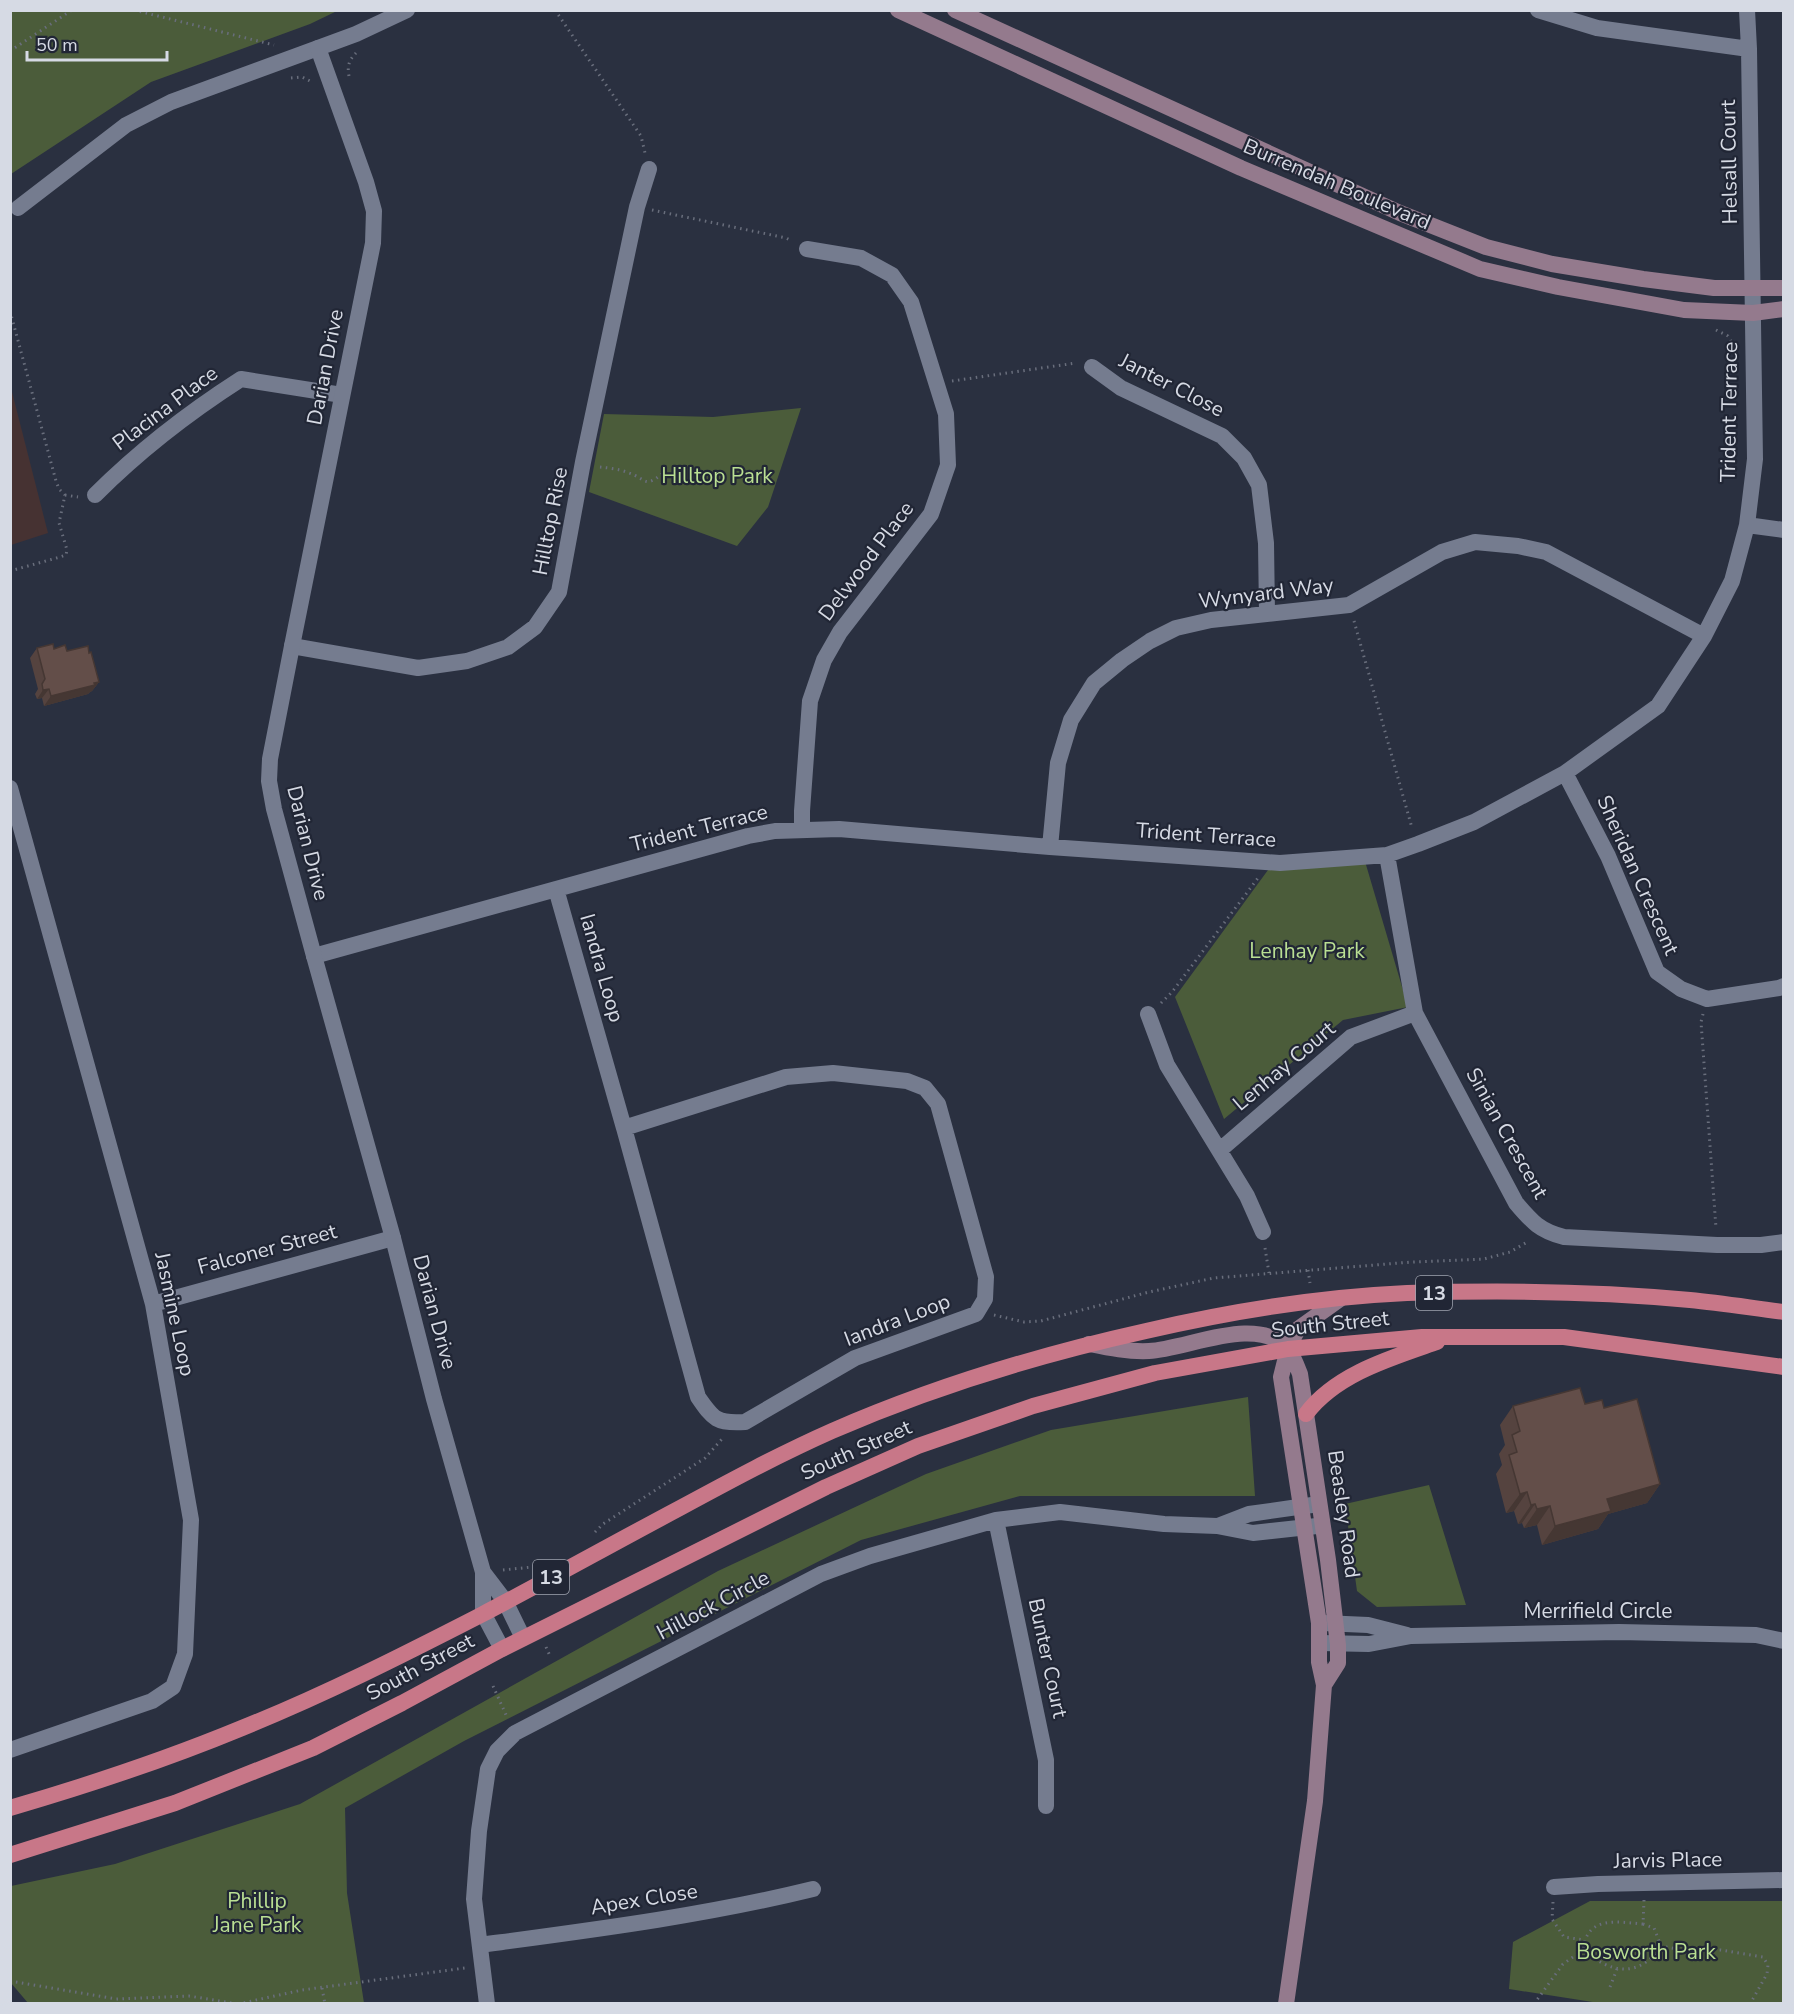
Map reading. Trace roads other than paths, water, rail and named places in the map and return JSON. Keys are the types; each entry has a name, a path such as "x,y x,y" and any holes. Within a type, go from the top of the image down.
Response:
{"highway":[{"name":"South Street","path":"10,1808 110,1777 243,1728 324,1693 483,1613 767,1461 831,1432 969,1378 1089,1344 1260,1308 1405,1293 1553,1292 1691,1300 1784,1312"},
{"name":"South Street","path":"10,1855 175,1803 313,1748 523,1638 826,1487 918,1446 1033,1406 1155,1373 1288,1349 1422,1337 1564,1337 1784,1367"},
{"path":"1306,1414 1327,1392 1361,1372 1386,1360 1452,1337"}],"main road":[{"name":"Burrendah Boulevard","path":"898,10 1241,168 1480,269 1558,287 1684,310 1753,313 1784,309"},
{"name":"Burrendah Boulevard","path":"955,10 1400,213 1486,247 1552,264 1632,277 1713,288 1752,290 1784,288"},
{"name":"Beasley Road","path":"1324,1685 1338,1663 1338,1645 1327,1623 1305,1528 1281,1377 1288,1349 1298,1329 1314,1315 1340,1299"},
{"path":"1089,1344 1115,1349 1150,1351 1256,1332 1275,1339 1288,1349"},
{"name":"Beasley Road","path":"1286,2004 1315,1802 1324,1685 1319,1662 1320,1643 1327,1623 1323,1526 1300,1374 1288,1349"}],"street":[{"path":"18,208 126,125 171,102 356,34 407,10"},
{"path":"1538,10 1597,28 1749,49"},
{"name":"Helsall Court","path":"1747,10 1753,313"},
{"name":"Darian Drive","path":"318,48 366,182 374,211 373,243 270,759 269,781 274,809 483,1572 483,1613 502,1649"},
{"name":"Hilltop Rise","path":"292,646 418,668 467,661 508,647 535,627 559,592 583,462 637,207 649,168"},
{"name":"Delwood Place","path":"802,829 810,701 824,660 840,632 931,514 948,465 946,414 911,302 892,275 861,258 807,249"},
{"name":"Trident Terrace","path":"314,956 748,836 775,831 839,829 1280,863 1387,855 1474,822 1565,773 1658,706 1704,636 1732,580 1747,525 1755,459 1753,313"},
{"name":"Janter Close","path":"1092,368 1121,388 1221,436 1244,458 1259,485 1266,543 1267,613"},
{"name":"Placina Place","path":"95,495 123,467 200,405 241,379 342,395"},
{"path":"1747,525 1784,530"},
{"name":"Wynyard Way","path":"1050,847 1058,763 1071,720 1094,683 1150,641 1176,628 1211,620 1349,605 1442,552 1475,542 1518,546 1546,552 1704,636"},
{"name":"Sheridan Crescent","path":"1565,773 1608,856 1657,972 1680,989 1707,999 1784,986"},
{"name":"Jasmine Loop","path":"10,788 153,1304 191,1520 185,1654 173,1687 152,1701 10,1750"},
{"name":"Sinian Crescent","path":"1387,855 1415,1013 1516,1203 1539,1228 1564,1237 1717,1245 1761,1245 1784,1242"},
{"name":"Iandra Loop","path":"556,889 698,1397 710,1415 727,1423 745,1422 855,1358 976,1314 985,1299 987,1277 938,1104 925,1088 907,1081 833,1073 786,1077 624,1128"},
{"name":"Lenhay Court","path":"1220,1150 1351,1037 1415,1013"},
{"path":"1148,1014 1167,1065 1247,1196 1263,1232"},
{"name":"Falconer Street","path":"153,1304 393,1238"},
{"name":"Hillock Circle","path":"1217,1526 1249,1514 1319,1504"},
{"name":"Hillock Circle","path":"487,2004 474,1899 479,1831 488,1769 497,1751 515,1733 821,1574 870,1556 996,1520 1060,1512 1164,1524 1217,1526 1253,1533 1323,1526"},
{"name":"Bunter Court","path":"996,1520 1046,1760 1046,1806"},
{"name":"Darian Drive","path":"483,1572 505,1601 523,1638"},
{"name":"Merrifield Circle","path":"1327,1623 1368,1625 1411,1636"},
{"name":"Merrifield Circle","path":"1320,1643 1369,1644 1411,1636 1619,1632 1756,1635 1784,1641"},
{"name":"Jarvis Place","path":"1554,1887 1784,1880"},
{"name":"Apex Close","path":"480,1945 661,1921 757,1903 813,1889"}],"park label":[{"name":"Hilltop Park","path":"717,476"},
{"name":"Lenhay Park","path":"1307,951"},
{"name":"Phillip Jane Park","path":"257,1913"},
{"name":"Bosworth Park","path":"1646,1952"}]}
